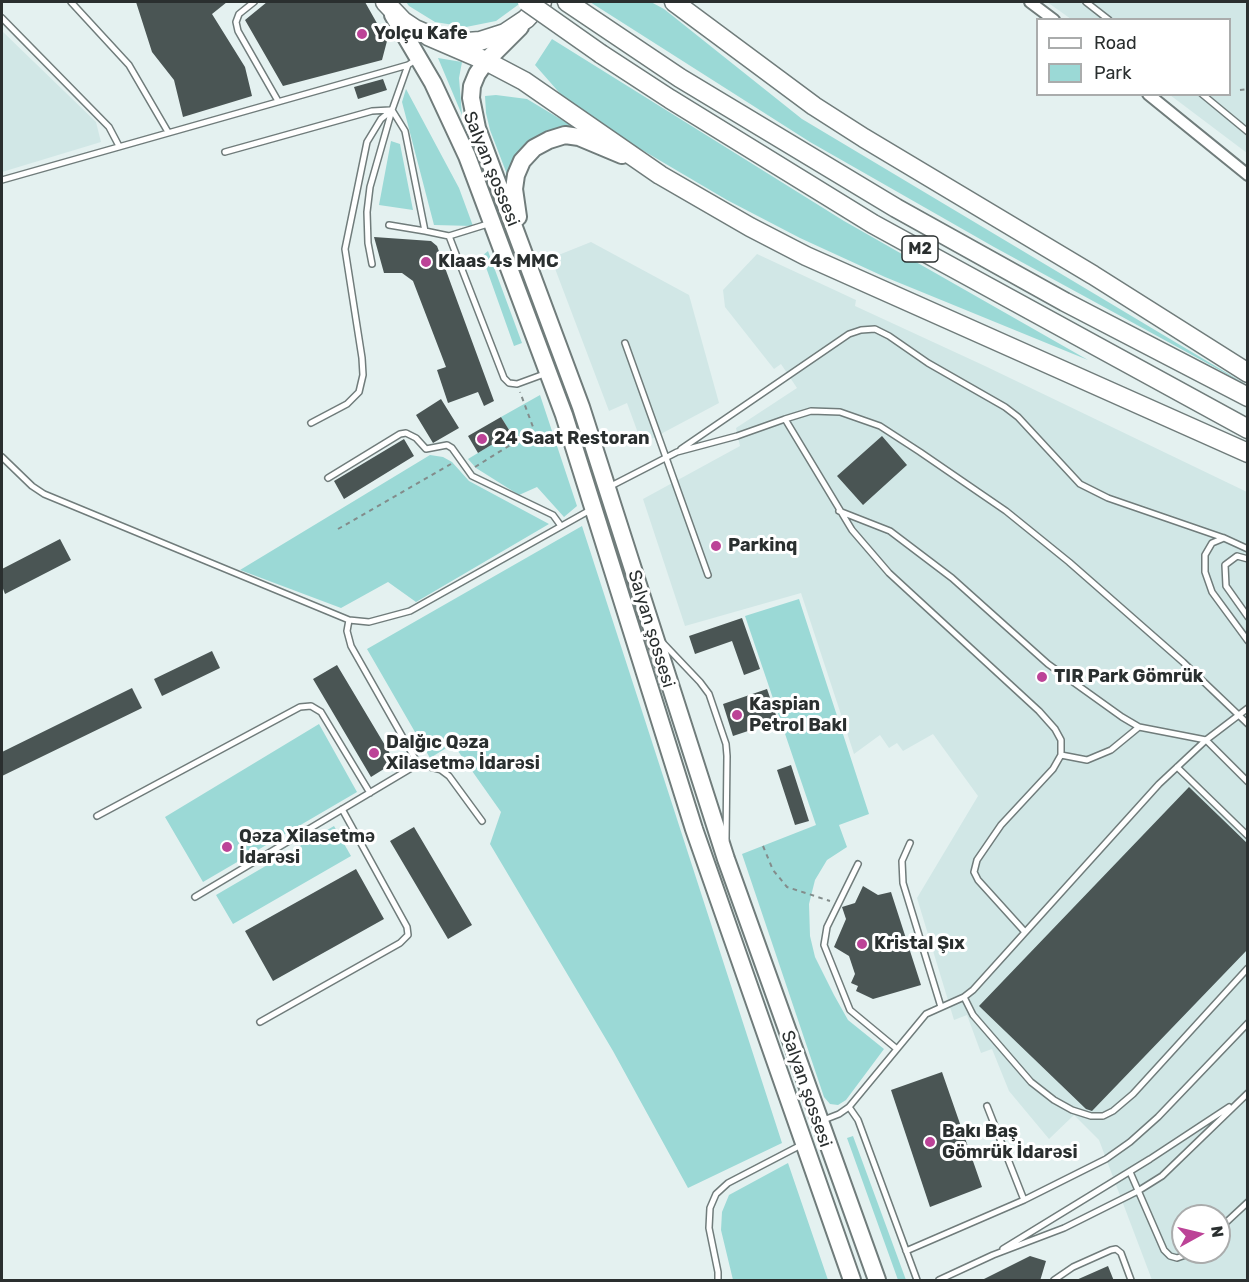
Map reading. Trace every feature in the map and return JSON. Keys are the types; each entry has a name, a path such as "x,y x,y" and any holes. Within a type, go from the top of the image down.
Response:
{"highway":[{"path":"385,2 403,21 428,36 486,61 538,90 660,175"},
{"name":"Salyan şossesi","path":"385,2 414,61 448,113 549,372 693,829 852,1281"},
{"name":"M2","path":"567,2 680,78 896,208 1065,302 1248,397"},
{"path":"674,2 787,86 864,138 1093,276 1248,373"},
{"path":"428,36 454,42 480,41 505,33 526,20 535,5"},
{"path":"535,5 486,61 472,86 473,111 484,148 538,290"},
{"name":"M2","path":"535,5 601,54 670,99 873,224 1248,429"},
{"path":"538,290 516,207 514,189 516,175 522,161 534,148 565,135 579,137 624,156 806,256 1248,453"},
{"name":"Salyan şossesi","path":"538,290 608,488 726,859 877,1281"}],"street":[{"path":"1030,2 1051,18"},
{"path":"1150,96 1248,175"}],"lane":[{"path":"71,2 129,65 168,132"},
{"path":"254,2 239,14 236,22 238,31 278,101"},
{"path":"1086,2 1106,18"},
{"path":"2,18 109,127 119,146"},
{"path":"2,180 414,61"},
{"path":"372,264 368,243 367,212 370,187 392,110 414,61"},
{"path":"1204,96 1248,132"},
{"path":"225,152 372,111 392,110"},
{"path":"392,110 405,131 425,231"},
{"path":"311,423 347,404 358,392 361,384 362,358 345,249 367,142 381,119 392,110"},
{"path":"389,225 449,236 492,223"},
{"path":"449,236 500,370 509,383 517,384 549,372"},
{"path":"608,488 677,452 849,334 875,329 890,336 928,363 1005,407 1018,417 1080,484 1108,498 1224,538 1248,549"},
{"path":"625,343 708,574"},
{"path":"677,452 737,436 811,411 840,412 880,426 1006,511 1069,562 1183,662 1248,724"},
{"path":"785,419 852,530 889,573 1039,711 1055,729 1061,740 1061,755 1053,769 1001,825 977,860 974,872 978,880 1025,932"},
{"path":"328,478 400,434 406,433 416,438 426,449 447,445 468,472 478,480 553,515 561,526"},
{"path":"2,457 32,486 44,494 349,620 369,622 410,610 593,508"},
{"path":"840,511 890,531 952,578 1048,664 1122,717 1139,727 1206,740 1248,782"},
{"path":"1224,538 1212,543 1205,555 1205,572 1212,592 1248,641"},
{"path":"1248,559 1237,556 1225,565 1226,586 1248,617"},
{"path":"349,620 347,631 351,646 418,764"},
{"path":"653,631 709,694 726,744 726,859"},
{"path":"97,816 300,707 311,706 321,712 370,793"},
{"path":"820,1121 839,1114 849,1107 926,1014 964,997 1159,784 1206,740 1248,708"},
{"path":"1061,755 1087,760 1111,750 1139,727"},
{"path":"195,897 418,764 441,770 449,776 482,821"},
{"path":"1177,767 1248,836"},
{"path":"260,1022 400,943 408,935 407,927 342,809"},
{"path":"910,843 902,861 903,883 941,1007"},
{"path":"858,864 827,927 824,945 850,1010 897,1049"},
{"path":"964,997 973,1015 1031,1082 1054,1100 1072,1110 1091,1116 1102,1116 1113,1111 1133,1094 1248,968"},
{"path":"906,1251 1024,1200 1106,1159 1130,1142 1158,1117 1248,1023"},
{"path":"993,1255 1130,1172 1248,1093"},
{"path":"939,1281 993,1255 1064,1228 1138,1191 1173,1167 1238,1101"},
{"path":"987,1106 1024,1200"},
{"path":"849,1107 858,1120 917,1281"},
{"path":"718,1281 710,1228 710,1208 716,1194 728,1183 804,1143"},
{"path":"1130,1172 1164,1250 1171,1257"},
{"path":"1231,1218 1248,1202"},
{"path":"1054,1281 1073,1267 1111,1250 1120,1253 1131,1281"}],"path":[{"path":"1240,90 1248,89"},
{"path":"468,472 531,432 533,426 517,384"},
{"path":"338,529 459,459"},
{"path":"764,846 773,870 787,887 838,904"}],"shaded area":[{"path":"1047,2 1247,2 1247,153 1171,96 1231,96 1231,18 1070,18"},
{"path":"2,31 96,122 101,142 2,172"},
{"path":"591,242 689,295 719,403 642,444 627,403 609,411 551,258"},
{"path":"757,254 856,300 855,306 1247,492 1247,1280 1152,1280 1099,1140 1074,1115 1049,1139 1009,1091 992,1049 981,1053 967,1015 954,1020 917,898 978,796 933,734 903,751 897,743 889,748 880,735 854,754 801,593 685,626 643,499 740,446 736,428 797,388 781,364 774,369 725,307 723,290"}],"green space":[{"path":"406,2 522,2 496,21 466,27 435,22"},
{"path":"590,2 651,2 664,9 802,119 1247,385 994,247 810,142"},
{"path":"552,39 844,221 1088,360 885,277 800,238 727,200 637,147 564,98 535,65"},
{"path":"438,58 462,62 459,78 462,115"},
{"path":"406,89 459,188 473,226 434,225 402,102"},
{"path":"485,96 527,99 572,126 549,130 525,144 516,156 508,177 486,113"},
{"path":"391,141 400,144 413,210 379,205"},
{"path":"488,251 522,343 514,346 482,256"},
{"path":"540,395 577,506 564,517 537,487 519,495 476,468 468,459 511,433 501,417"},
{"path":"430,455 443,457 452,462 469,481 549,524 416,602 388,582 341,608 240,570"},
{"path":"582,526 782,1143 688,1188 613,1051 490,844 501,812 453,744 430,758 367,649"},
{"path":"799,599 869,814 839,825 847,847 827,860 815,880 809,904 810,936 815,957 834,995 848,1020 884,1049 846,1100 838,1105 830,1104 824,1097 742,854 816,825 745,616"},
{"path":"319,724 357,792 203,882 165,817"},
{"path":"334,826 351,856 233,924 216,895"},
{"path":"853,1136 906,1280 898,1280 847,1138"},
{"path":"788,1163 828,1280 733,1280 721,1230 722,1212 729,1195"}],"building":[{"path":"136,2 227,2 212,14 245,67 252,96 183,117 174,80 152,52"},
{"path":"267,2 365,2 387,41 382,60 283,86 245,20"},
{"path":"383,79 387,90 358,99 354,87"},
{"path":"374,237 431,241 437,246 494,401 484,406 478,392 448,403 437,370 446,367 413,281 402,273 384,273"},
{"path":"441,399 459,428 433,443 416,415"},
{"path":"501,417 511,433 478,453 468,436"},
{"path":"882,436 907,465 863,505 837,476"},
{"path":"404,439 414,456 344,499 334,481"},
{"path":"60,539 71,560 5,594 2,586 2,569"},
{"path":"742,618 760,669 744,675 732,641 695,654 689,636"},
{"path":"212,651 220,668 162,696 154,679"},
{"path":"337,665 395,762 371,777 313,679"},
{"path":"132,688 142,708 2,776 2,752"},
{"path":"767,689 778,721 733,736 723,704"},
{"path":"791,765 809,821 795,825 777,770"},
{"path":"1189,787 1248,844 1248,949 1092,1111 1086,1109 979,1006"},
{"path":"414,827 472,925 448,939 390,841"},
{"path":"356,869 384,919 273,981 245,931"},
{"path":"863,886 878,895 891,892 921,985 873,999 856,991 858,986 851,983 855,974 849,956 834,947 846,919 842,907 855,903"},
{"path":"942,1072 982,1187 930,1207 891,1090"},
{"path":"1030,1256 1046,1261 1040,1281 980,1281"},
{"path":"1108,1266 1114,1281 1074,1281"}],"place":[{"name":"Yolçu Kafe","path":"362,34"},
{"name":"Klaas 4s MMC","path":"426,262"},
{"name":"24 Saat Restoran","path":"482,439"},
{"name":"Parkinq","path":"716,546"},
{"name":"TIR Park Gömrük","path":"1042,677"},
{"name":"Kaspian Petrol Bakl","path":"737,715"},
{"name":"Dalğıc Qəza Xilasetmə İdarəsi","path":"374,753"},
{"name":"Qəza Xilasetmə İdarəsi","path":"227,847"},
{"name":"Kristal Şıx","path":"862,944"},
{"name":"Bakı Baş Gömrük İdarəsi","path":"930,1142"}]}
